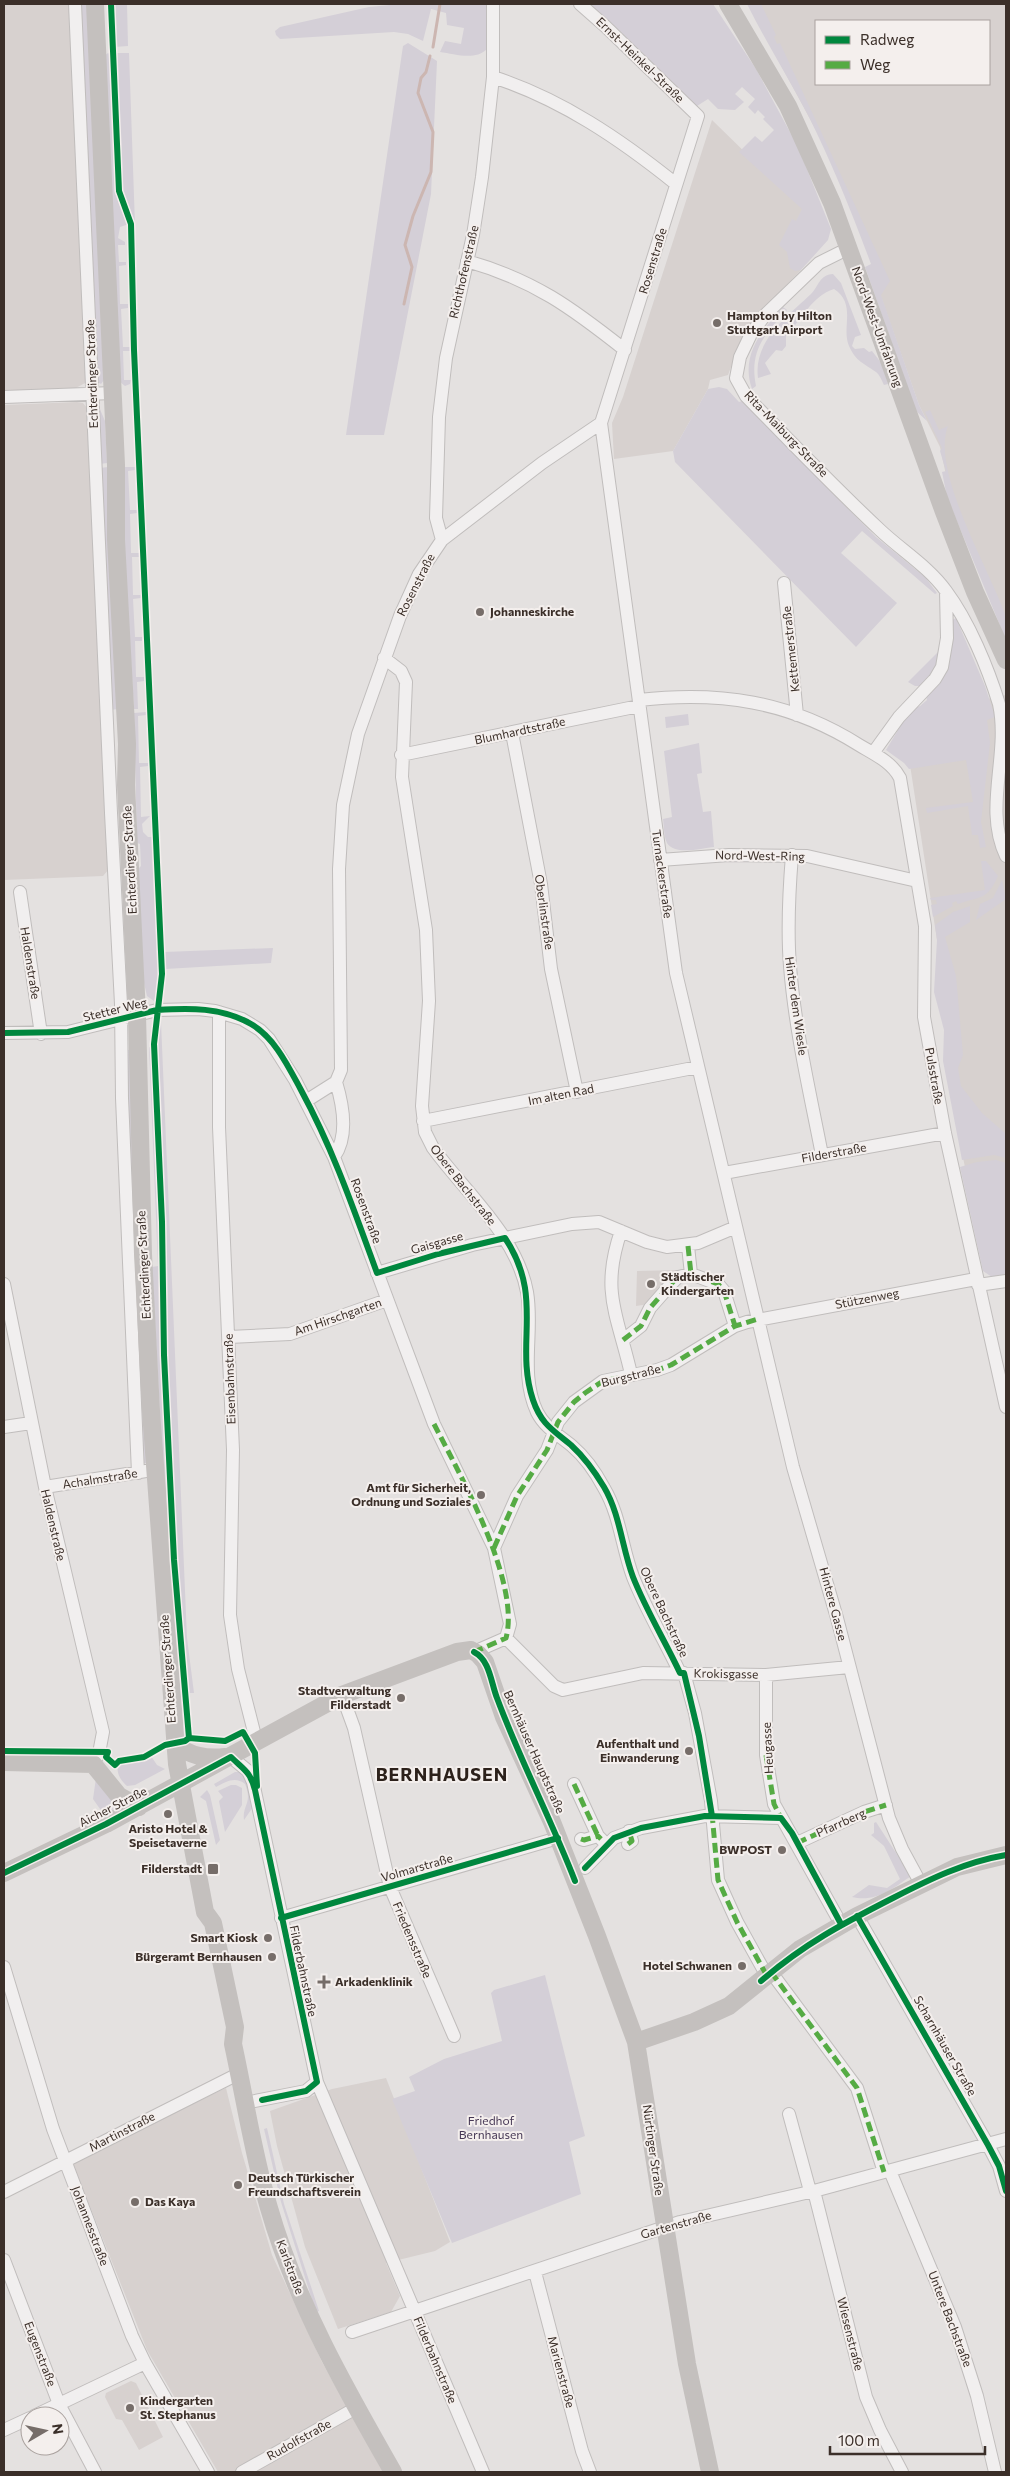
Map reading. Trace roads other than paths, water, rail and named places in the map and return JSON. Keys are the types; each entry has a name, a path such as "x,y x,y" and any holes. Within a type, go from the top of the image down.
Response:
{"main road":[{"name":"Echterdinger Straße","path":"95,4 113,393 116,540 127,744 129,1018 143,1254 146,1471 179,1785"},
{"name":"Nord-West-Umfahrung","path":"728,4 788,106 832,202 944,512 1006,660"},
{"name":"Aicher Straße","path":"4,1872 139,1806 342,1695 457,1652 467,1650 474,1652"},
{"name":"Bernhäuser Hauptstraße","path":"474,1652 485,1662 504,1717 558,1838"},
{"path":"174,1744 191,1755 202,1758 231,1757"},
{"path":"4,1762 93,1764 119,1796 139,1806"},
{"name":"Karlstraße","path":"179,1785 205,1912 213,1923 216,1964 224,2001 235,2027 234,2044 262,2183 289,2268 356,2408 393,2472"},
{"name":"Nürtinger Straße","path":"558,1838 636,2042 694,2402 710,2472"},
{"path":"636,2042 718,2013 736,2002 800,1949 849,1920 967,1863 1006,1855"}],"street":[{"name":"Echterdinger Straße","path":"76,4 108,745 129,1018"},
{"name":"Richthofenstraße","path":"442,540 436,518 439,417 446,358 467,261 482,177 493,77 493,4"},
{"name":"Ernst-Heinkel-Straße","path":"580,4 698,116"},
{"path":"493,77 525,87 571,111 633,151 676,184"},
{"name":"Rosenstraße","path":"506,1638 510,1624 494,1548 434,1424 334,1157 342,1145 341,1103 336,1082 341,1070 339,869 343,806 358,734 384,658 419,574 442,540 542,463 601,423 698,116"},
{"name":"Rita-Maiburg-Straße","path":"849,248 819,264 765,315 750,334 740,357 736,378 746,396 874,524 946,591 970,632 1000,710 1005,742 997,823 1006,856"},
{"path":"467,261 498,270 548,294 580,314 625,350"},
{"path":"4,397 113,393"},
{"name":"Turnackerstraße","path":"601,423 676,973 758,1319"},
{"name":"Kettemerstraße","path":"784,583 797,714"},
{"path":"873,753 910,703 935,678 942,667 947,638 946,591"},
{"name":"Obere Bachstraße","path":"384,658 401,671 406,682 402,777 422,896 428,966 429,1001 423,1121 432,1148 505,1238 518,1261 527,1293 527,1367 532,1399 538,1413 553,1433 581,1455 605,1489 615,1512 634,1579 682,1673 699,1736 712,1816 715,1865 724,1896 769,1974"},
{"name":"Kettemerstraße","path":"639,703 691,696 725,697 768,705 797,714 834,730 873,753"},
{"name":"Blumhardtstraße","path":"402,755 512,733 639,703"},
{"name":"Oberlinstraße","path":"512,733 542,889 552,969 577,1092"},
{"path":"108,745 127,744"},
{"name":"Pulsstraße","path":"873,753 892,766 900,778 925,926 924,1017 944,1133 1006,1407"},
{"name":"Nord-West-Ring","path":"660,860 714,855 792,855 846,863 917,881"},
{"name":"Hinter dem Wiesle","path":"792,855 788,932 790,968 796,1020 822,1155"},
{"name":"Haldenstraße","path":"20,892 41,1034"},
{"name":"Stetter Weg","path":"4,1033 41,1034 68,1032 172,1009 208,1010 242,1019 260,1030 277,1049 306,1100 334,1157"},
{"name":"Eisenbahnstraße","path":"219,1012 219,1128 234,1482 230,1614 235,1655 254,1732 260,1741"},
{"name":"Im alten Rad","path":"423,1121 698,1067"},
{"path":"306,1100 336,1082"},
{"name":"Filderstraße","path":"724,1174 944,1133"},
{"name":"Gaisgasse","path":"377,1273 438,1254 505,1238 590,1222 608,1224 620,1231 658,1246 688,1246"},
{"path":"691,1274 688,1246 736,1227"},
{"path":"620,1231 612,1262 610,1287 614,1311 631,1374"},
{"path":"623,1340 641,1326 650,1308 678,1277 691,1274 718,1284 724,1291 735,1326"},
{"name":"Stützenweg","path":"758,1319 977,1282 1006,1281"},
{"name":"Haldenstraße","path":"4,1284 31,1423 102,1732 99,1753 93,1764"},
{"name":"Am Hirschgarten","path":"229,1337 290,1334 387,1300"},
{"name":"Burgstraße","path":"494,1548 517,1496 547,1450 553,1433 565,1412 585,1392 604,1381 657,1370 671,1365 735,1326 758,1319"},
{"name":"Hintere Gasse","path":"758,1319 793,1467 831,1597 886,1805 902,1849 921,1884"},
{"path":"4,1427 31,1423"},
{"name":"Achalmstraße","path":"45,1487 146,1471"},
{"path":"474,1652 506,1638"},
{"name":"Krokisgasse","path":"506,1638 554,1686 563,1690 643,1673 766,1675 849,1667"},
{"name":"Heugasse","path":"766,1675 768,1770 774,1804 781,1818"},
{"name":"Friedensstraße","path":"342,1695 354,1728 390,1887 454,2036"},
{"name":"Filderbahnstraße","path":"231,1757 248,1771 253,1782 280,1918 317,2082 483,2472"},
{"name":"Bernhäuser Hauptstraße","path":"574,1784 603,1846"},
{"name":"Pfarrberg","path":"797,1843 864,1812 886,1805"},
{"path":"585,1868 603,1846 629,1831 683,1818 712,1816 781,1818 849,1920"},
{"path":"628,1844 632,1841 629,1831"},
{"name":"Volmarstraße","path":"280,1918 558,1838"},
{"path":"581,1839 603,1846"},
{"name":"Scharnhäuser Straße","path":"849,1920 988,2145 999,2166 1006,2191"},
{"name":"Johannesstraße","path":"4,1967 65,2161 132,2336 145,2363 208,2472"},
{"name":"Untere Bachstraße","path":"769,1974 857,2088 887,2172 955,2327 977,2396 995,2472"},
{"name":"Martinstraße","path":"4,2192 240,2073"},
{"path":"245,2103 306,2091 317,2082"},
{"name":"Wiesenstraße","path":"789,2114 812,2191 866,2397 876,2422 902,2472"},
{"name":"Gartenstraße","path":"352,2332 665,2227 887,2172 1006,2139"},
{"name":"Eugenstraße","path":"4,2260 59,2404 94,2472"},
{"name":"Marienstraße","path":"535,2272 582,2451 590,2472"},
{"path":"55,2406 145,2363"},
{"name":"Rudolfstraße","path":"242,2472 356,2408"},
{"path":"4,2430 20,2423"}],"waterway":[{"path":"433,47 440,4"},
{"path":"404,304 412,267 405,245 413,216 431,172 433,132 418,93 421,78 426,72 430,56"}],"place":[{"name":"Hampton by Hilton Stuttgart Airport","path":"717,323"},
{"name":"Johanneskirche","path":"480,612"},
{"name":"Städtischer Kindergarten","path":"651,1284"},
{"name":"Amt für Sicherheit, Ordnung und Soziales","path":"481,1495"},
{"name":"Stadtverwaltung Filderstadt","path":"401,1698"},
{"name":"Aufenthalt und Einwanderung","path":"689,1751"},
{"name":"Aristo Hotel & Speisetaverne","path":"168,1814"},
{"name":"BWPOST","path":"782,1850"},
{"name":"Filderstadt","path":"213,1869"},
{"name":"Smart Kiosk","path":"268,1938"},
{"name":"Bürgeramt Bernhausen","path":"272,1957"},
{"name":"Hotel Schwanen","path":"742,1966"},
{"name":"Arkadenklinik","path":"324,1982"},
{"name":"Deutsch Türkischer Freundschaftsverein","path":"238,2185"},
{"name":"Das Kaya","path":"135,2202"},
{"name":"Kindergarten St. Stephanus","path":"130,2408"}],"district":[{"name":"BERNHAUSEN","path":"442,1775"}],"park label":[{"name":"Friedhof Bernhausen","path":"491,2128"}]}
